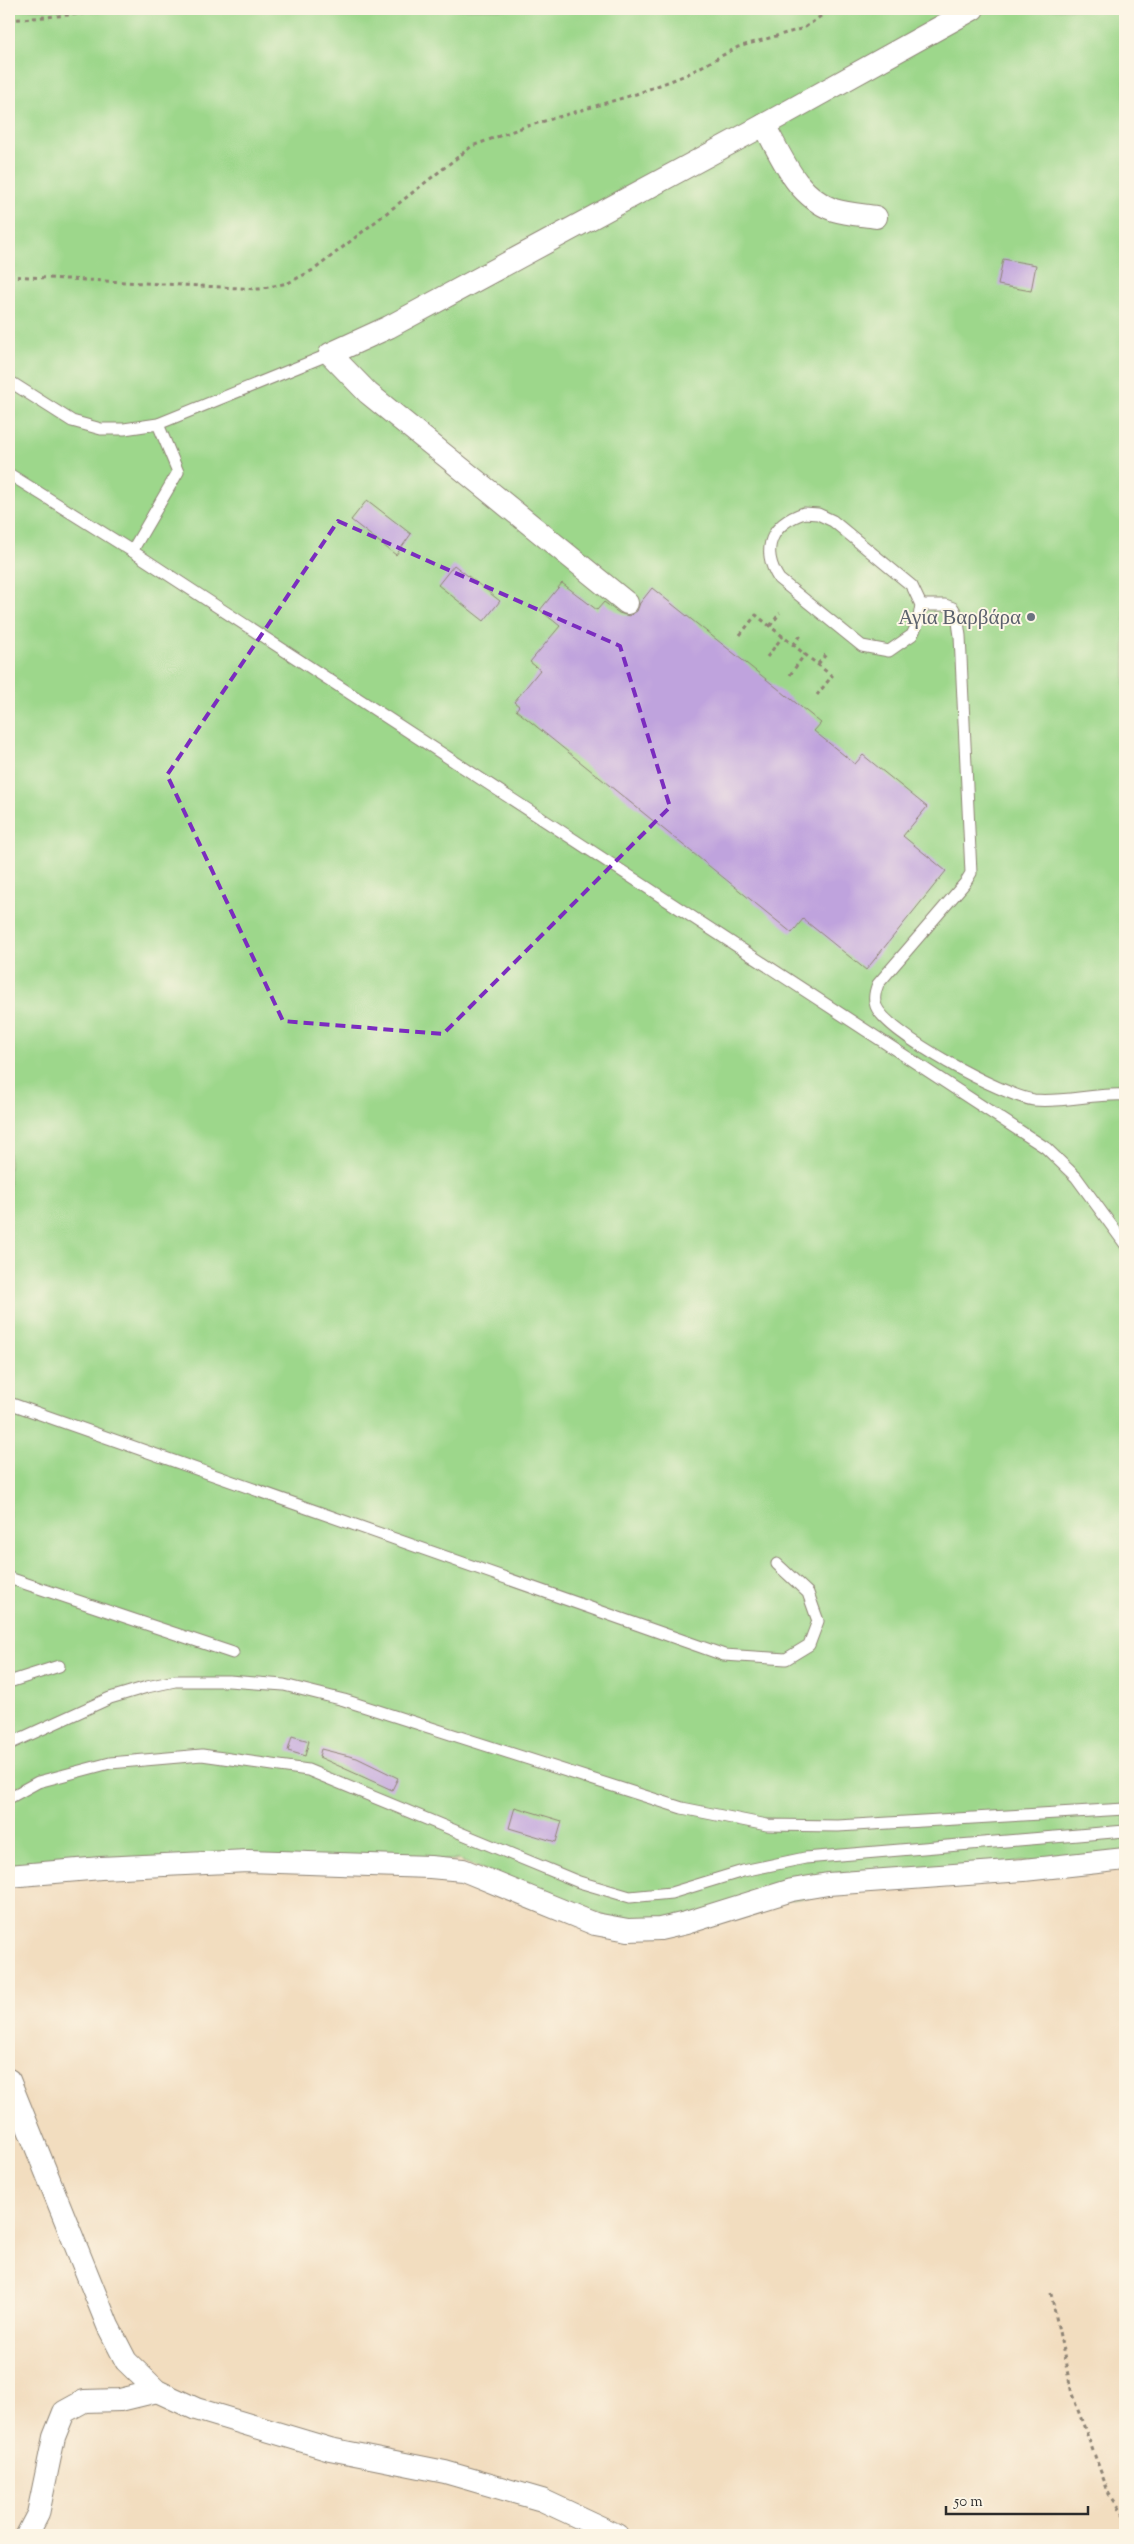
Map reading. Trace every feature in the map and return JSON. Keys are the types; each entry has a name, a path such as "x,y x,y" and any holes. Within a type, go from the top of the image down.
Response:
{"street":[{"path":"627,603 368,393 330,354 389,327 764,125 973,9"},
{"path":"764,125 792,177 811,199 835,210 876,217"},
{"path":"9,1876 101,1868 248,1861 430,1867 463,1870 595,1924 628,1930 660,1929 686,1923 792,1890 828,1884 1024,1870 1125,1859"},
{"path":"9,2080 108,2326 126,2361 157,2391 196,2409 330,2448 444,2472 542,2500 617,2535"},
{"path":"27,2535 38,2514 54,2436 64,2412 84,2402 120,2400 157,2391"}],"lane":[{"path":"9,381 72,421 101,429 124,429 158,424 330,354"},
{"path":"132,551 178,472 158,424"},
{"path":"9,474 132,551 1046,1148 1076,1177 1125,1244"},
{"path":"804,513 818,514 833,520 912,586 921,605 918,623 912,635 903,643 889,651 862,646 779,579 772,568 769,556 770,544 777,529 789,518 804,513"},
{"path":"921,605 946,605 953,608 957,615 971,873 966,883 878,984 874,996 876,1007 886,1020 922,1046 992,1087 1017,1096 1044,1100 1125,1095"},
{"path":"9,1403 724,1655 786,1659 809,1645 818,1621 808,1593 777,1564"},
{"path":"9,1578 233,1653"},
{"path":"9,1682 59,1666"},
{"path":"9,1744 110,1698 147,1687 175,1681 229,1681 284,1685 344,1700 682,1808 743,1821 793,1827 838,1826 1125,1809"},
{"path":"9,1798 38,1782 110,1763 202,1756 308,1770 579,1882 630,1896 671,1893 743,1871 805,1858 1125,1831"}],"path":[{"path":"9,20 141,9"},
{"path":"9,276 260,289 288,283 315,269 472,146 521,128 636,94 686,75 738,47 804,28 831,9"},
{"path":"770,626 780,613"},
{"path":"740,635 756,615 783,636 832,676 817,696"},
{"path":"793,645 803,633"},
{"path":"767,657 783,636"},
{"path":"818,664 828,652"},
{"path":"790,675 805,654"},
{"path":"1051,2293 1072,2394 1109,2494 1125,2515"}],"highlighted area":[{"path":"338,521 620,646 670,807 443,1034 283,1021 167,775"}],"green space":[{"path":"9,9 1125,9 1125,1852 1018,1862 660,1922 614,1920 458,1860 9,1870"}],"building":[{"path":"1003,259 1036,265 1031,291 998,285"},
{"path":"367,500 411,534 396,555 351,520"},
{"path":"454,565 500,601 484,621 438,585"},
{"path":"562,583 597,610 604,602 619,613 629,616 637,611 640,603 652,588 821,723 814,731 855,764 863,755 927,807 903,836 946,871 866,970 803,919 792,933 516,710 519,706 514,702 540,670 530,662 560,626 540,610"},
{"path":"292,1736 309,1741 305,1756 288,1751"},
{"path":"321,1749 357,1758 398,1778 392,1790 319,1757"},
{"path":"515,1807 562,1821 556,1842 509,1828"}],"place":[{"name":"Αγία Βαρβάρα","path":"1031,617"}]}
